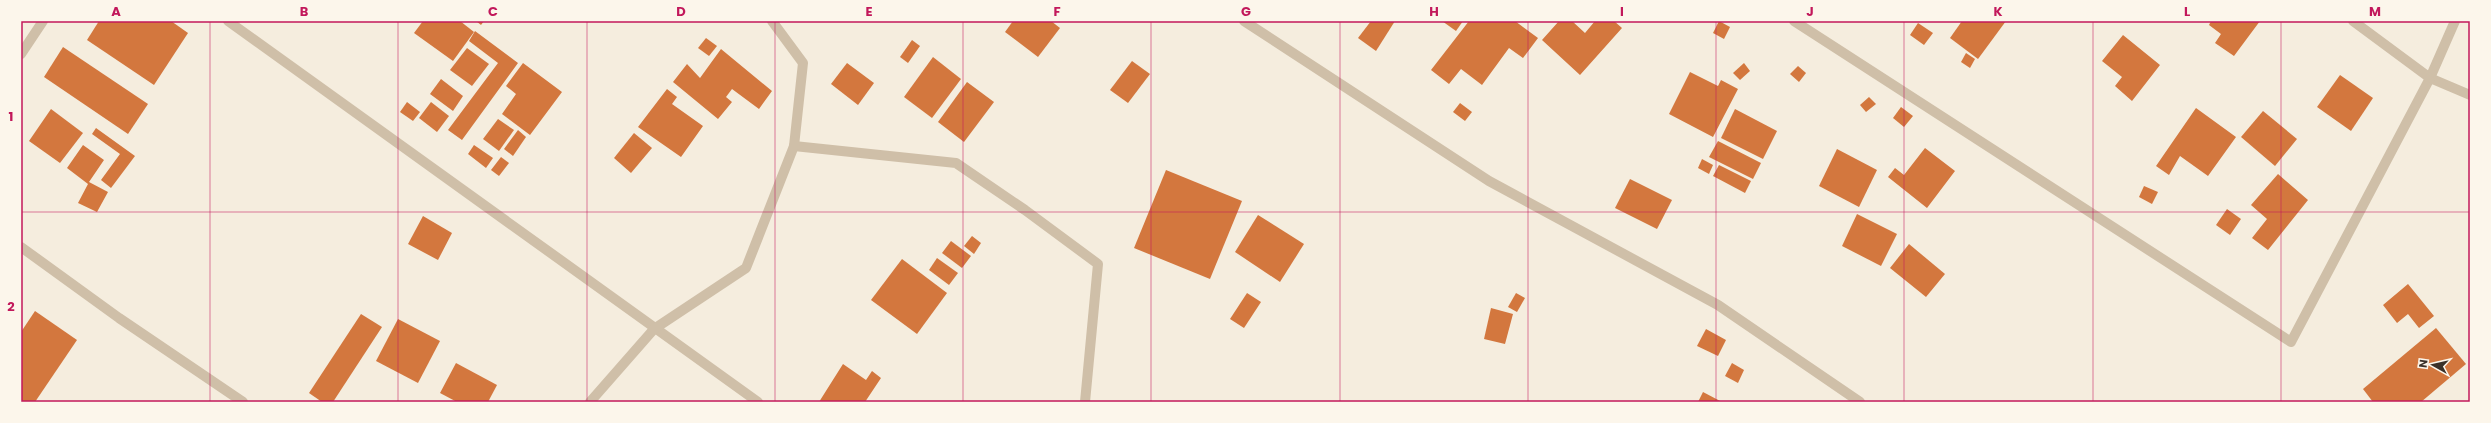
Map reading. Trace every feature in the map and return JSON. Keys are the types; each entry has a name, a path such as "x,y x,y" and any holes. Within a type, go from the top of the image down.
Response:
{"street":[{"path":"21,54 43,21"},
{"path":"228,21 654,329 758,402"},
{"path":"590,402 654,329 746,268 794,146 803,63 772,21"},
{"path":"1244,21 1489,180 1718,305 1860,402"},
{"path":"1794,21 2291,342 2430,78 2455,21"},
{"path":"2353,21 2430,78 2470,95"},
{"path":"794,146 956,163 1025,210 1098,264 1085,402"},
{"path":"21,247 119,318 243,402"}],"building":[{"path":"99,21 171,21 188,33 154,85 87,40"},
{"path":"423,21 460,21 474,32 453,61 414,33"},
{"path":"476,21 484,21 481,25"},
{"path":"1013,21 1051,21 1060,28 1038,57 1005,32"},
{"path":"1371,21 1395,21 1376,51 1358,38"},
{"path":"1442,21 1463,21 1456,31"},
{"path":"1469,21 1515,21 1538,38 1523,58 1509,48 1482,85 1461,69 1449,84 1431,70"},
{"path":"1559,21 1572,21 1585,33 1595,21 1614,21 1622,28 1580,75 1542,40"},
{"path":"1719,21 1730,27 1724,39 1713,33"},
{"path":"1962,21 2006,21 1978,59 1950,38"},
{"path":"2211,21 2260,21 2234,56 2215,43 2221,34 2209,25"},
{"path":"1918,23 1933,33 1924,45 1910,35"},
{"path":"475,31 518,63 462,140 448,130 498,63 469,41"},
{"path":"2123,35 2160,65 2132,101 2115,86 2122,77 2102,61"},
{"path":"706,38 717,46 709,56 698,48"},
{"path":"912,40 920,46 908,63 900,57"},
{"path":"63,47 148,104 128,134 44,77"},
{"path":"467,48 489,64 472,86 450,70"},
{"path":"721,49 772,91 759,109 732,89 726,97 732,102 718,119 673,82 687,64 700,78"},
{"path":"1966,53 1975,59 1970,68 1961,62"},
{"path":"933,57 961,79 932,118 904,97"},
{"path":"1132,61 1150,74 1128,103 1110,90"},
{"path":"523,63 562,92 530,135 502,114 516,94 506,86"},
{"path":"847,63 874,83 858,105 831,84"},
{"path":"1744,63 1750,71 1740,80 1733,73"},
{"path":"1798,66 1806,73 1799,82 1790,74"},
{"path":"1690,72 1718,86 1721,80 1738,89 1713,137 1669,114"},
{"path":"2340,75 2373,98 2351,131 2317,107"},
{"path":"441,79 463,96 453,111 430,94"},
{"path":"967,82 994,102 964,142 938,122"},
{"path":"667,89 677,97 672,104 703,126 681,157 638,127"},
{"path":"1869,97 1876,104 1866,112 1860,105"},
{"path":"407,102 420,112 413,121 400,112"},
{"path":"431,102 449,116 437,132 419,118"},
{"path":"1460,103 1472,112 1465,121 1453,112"},
{"path":"1901,107 1913,116 1904,127 1893,118"},
{"path":"2196,108 2236,137 2208,176 2180,156 2169,175 2156,166"},
{"path":"51,109 83,133 60,163 29,141"},
{"path":"1735,109 1777,131 1763,159 1721,138"},
{"path":"2263,111 2297,139 2275,166 2241,137"},
{"path":"498,119 514,130 499,151 483,139"},
{"path":"96,128 135,156 111,188 101,180 120,154 92,134"},
{"path":"518,130 526,137 513,156 504,149"},
{"path":"634,133 652,148 631,173 614,158"},
{"path":"1718,141 1761,163 1753,179 1709,157"},
{"path":"83,145 104,160 89,182 108,192 97,212 78,203 88,184 67,168"},
{"path":"474,145 493,158 486,168 468,154"},
{"path":"1925,148 1955,171 1927,208 1888,177 1895,168 1904,175"},
{"path":"1837,149 1877,170 1859,207 1819,186"},
{"path":"501,157 509,163 499,176 491,170"},
{"path":"1702,159 1713,165 1709,174 1698,168"},
{"path":"1719,165 1751,181 1745,193 1713,176"},
{"path":"1166,170 1242,201 1210,279 1134,248"},
{"path":"2278,174 2308,200 2268,250 2252,238 2267,219 2251,205"},
{"path":"1630,179 1672,200 1657,229 1615,208"},
{"path":"2144,186 2158,192 2152,204 2139,197"},
{"path":"2227,209 2241,219 2230,235 2216,225"},
{"path":"1857,214 1897,234 1881,266 1842,246"},
{"path":"1258,215 1304,244 1280,282 1235,252"},
{"path":"423,216 452,233 438,260 408,244"},
{"path":"972,236 981,243 974,254 964,246"},
{"path":"951,241 971,256 962,268 942,253"},
{"path":"1909,244 1945,274 1926,297 1890,268"},
{"path":"937,258 958,273 949,285 929,270"},
{"path":"902,259 947,293 917,334 871,300"},
{"path":"2408,284 2434,316 2419,328 2408,314 2397,323 2383,305"},
{"path":"1247,293 1261,302 1244,328 1230,319"},
{"path":"1516,293 1525,298 1517,312 1508,307"},
{"path":"1491,308 1513,314 1505,344 1484,339"},
{"path":"35,311 77,340 35,402 22,402 21,332"},
{"path":"361,314 382,327 333,402 322,402 309,393"},
{"path":"398,319 440,341 418,383 376,361"},
{"path":"2436,328 2466,364 2421,402 2373,402 2363,389"},
{"path":"1706,329 1726,340 1718,356 1697,346"},
{"path":"456,363 497,385 488,402 457,402 440,393"},
{"path":"1732,363 1744,370 1738,383 1725,376"},
{"path":"843,364 866,380 872,371 881,378 865,402 819,402"},
{"path":"1703,392 1722,402 1698,402"}]}
